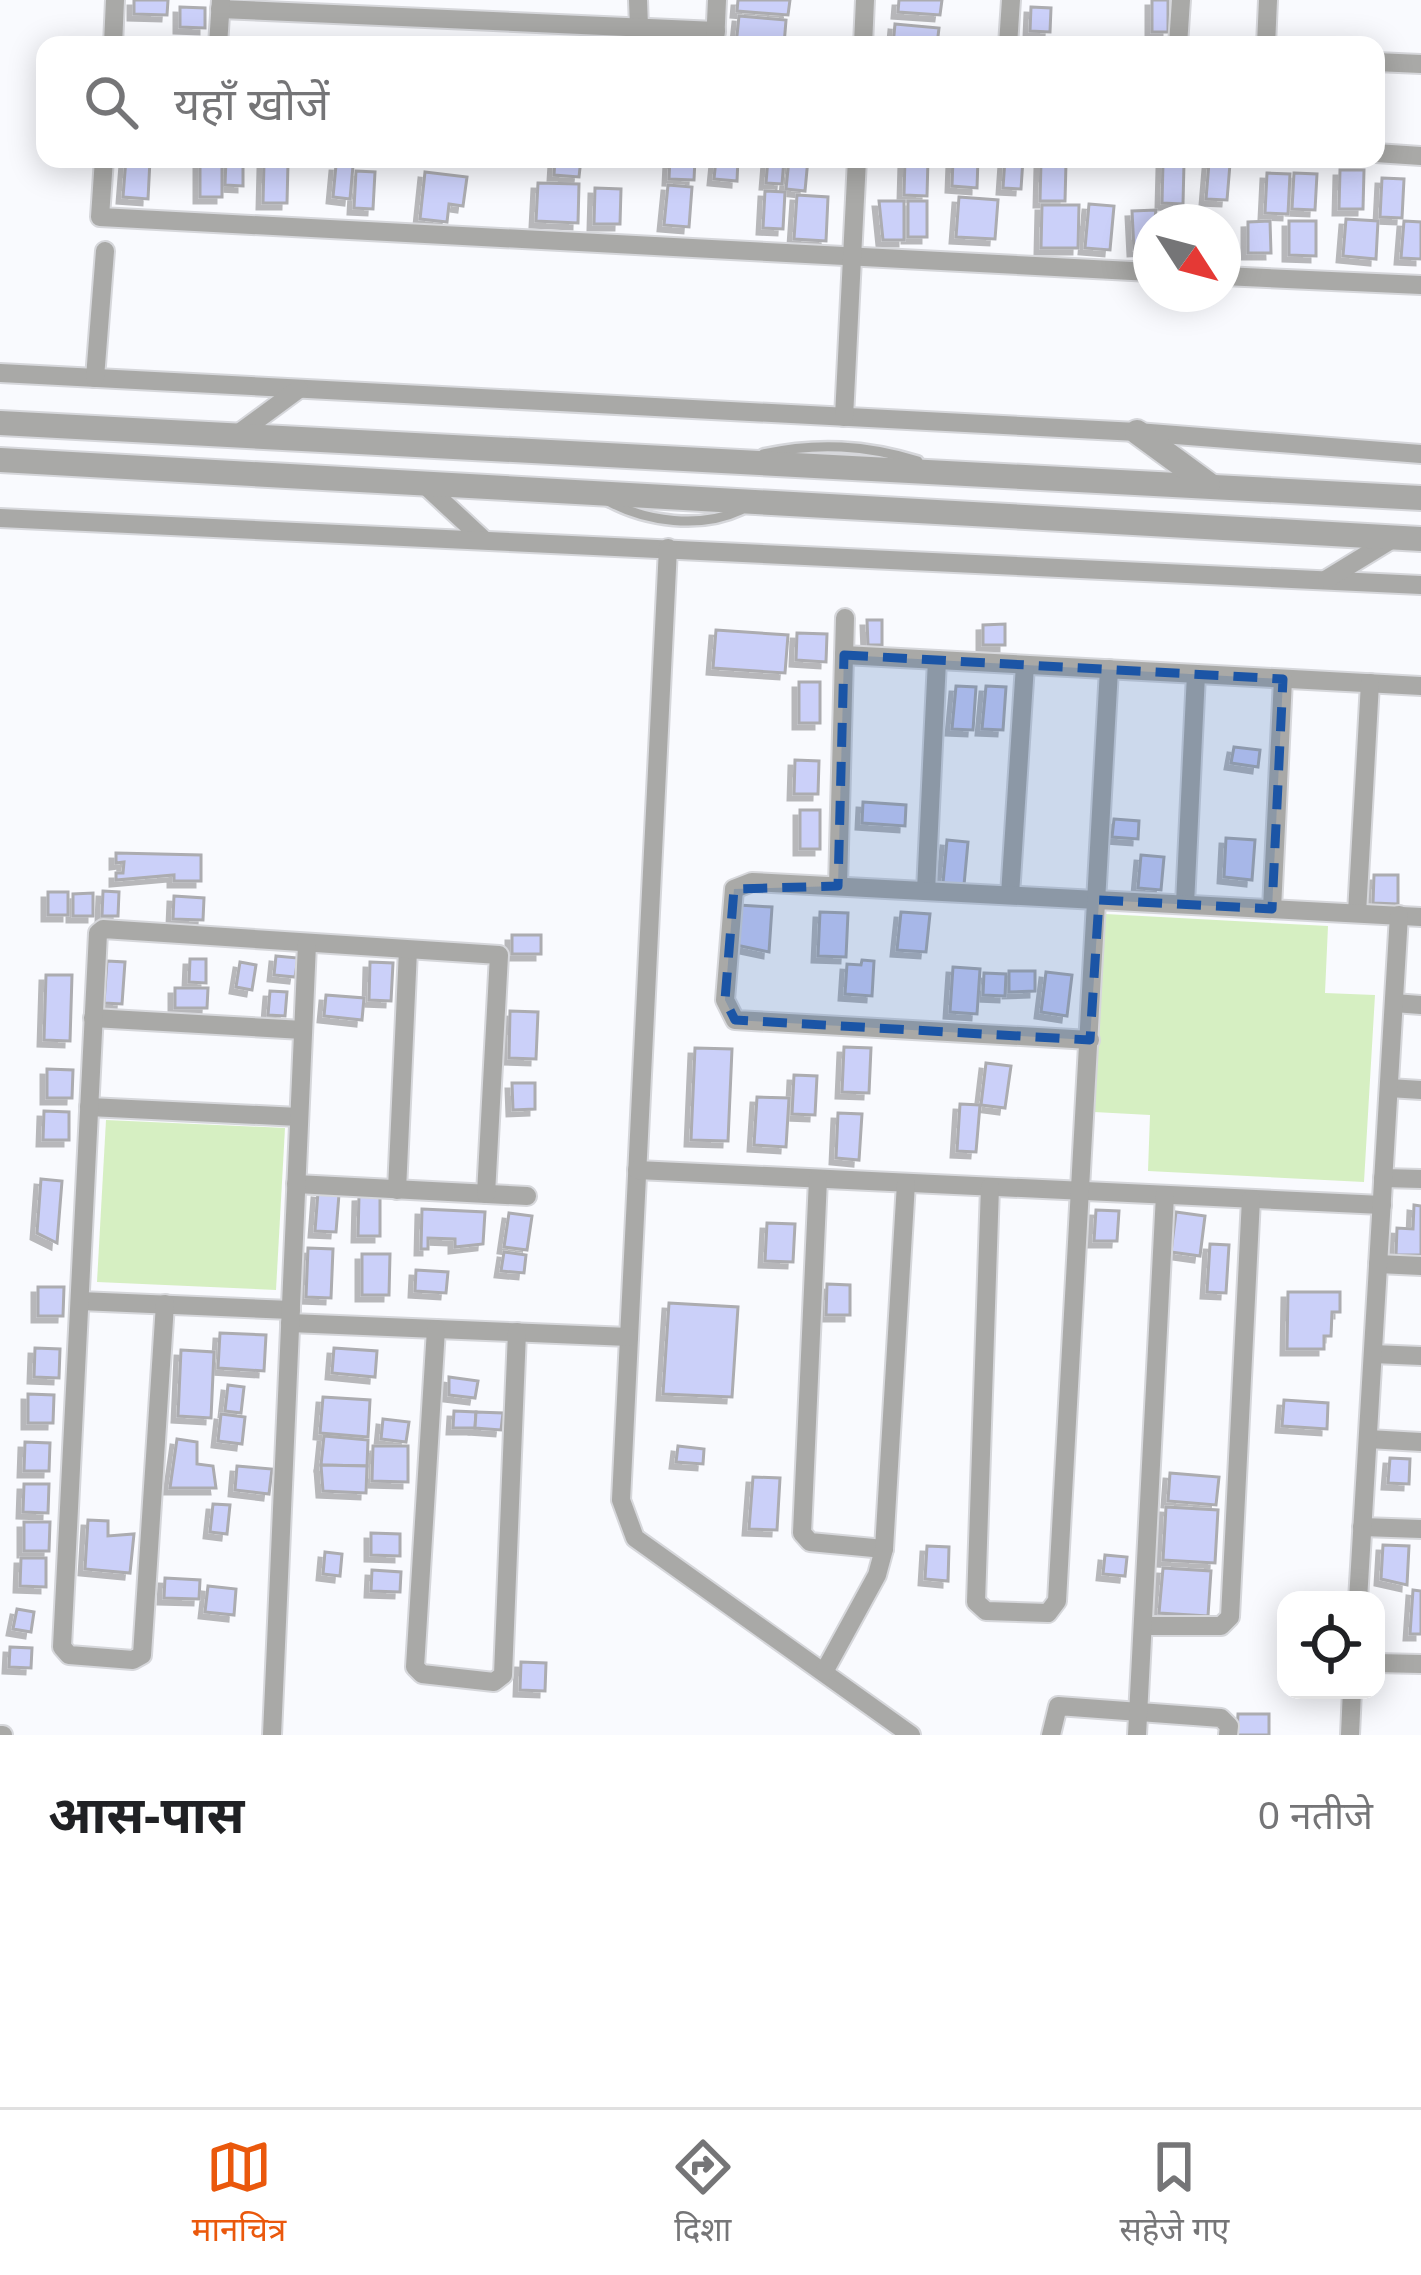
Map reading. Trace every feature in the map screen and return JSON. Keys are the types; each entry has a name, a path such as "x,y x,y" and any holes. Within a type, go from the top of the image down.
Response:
{"street":[{"path":"113,36 115,0"},
{"path":"558,0 558,22"},
{"path":"638,0 639,28"},
{"path":"715,36 717,0"},
{"path":"863,36 865,0"},
{"path":"1009,36 1011,0"},
{"path":"1178,36 1180,0"},
{"path":"1266,36 1268,0"},
{"path":"218,36 220,4 469,10 700,36"},
{"path":"1385,62 1421,64"},
{"path":"1385,154 1421,156"},
{"path":"103,168 100,217 1133,271"},
{"path":"844,417 857,168"},
{"path":"95,378 105,251"},
{"path":"1241,277 1421,285"},
{"path":"0,373 1137,432 1421,454"},
{"path":"235,436 298,389"},
{"path":"0,423 1421,498"},
{"path":"1137,432 1208,484"},
{"path":"0,460 428,488 1421,539"},
{"path":"428,488 483,539"},
{"path":"0,518 1421,585"},
{"path":"1326,580 1394,538"},
{"path":"668,548 621,1500 635,1538 911,1735"},
{"path":"838,886 845,618"},
{"path":"844,655 1421,686"},
{"path":"926,891 937,660"},
{"path":"1010,895 1025,665"},
{"path":"990,1187 976,1602 986,1611 1056,1609 1099,900 1108,669"},
{"path":"1185,904 1196,674"},
{"path":"1272,909 1282,679"},
{"path":"1357,913 1370,683"},
{"path":"1090,1040 735,1020 725,1000 734,889 752,882 1421,916"},
{"path":"1358,1591 1399,915"},
{"path":"165,1304 143,1648 133,1660 62,1652 98,933 103,929 494,953 501,958 486,1194"},
{"path":"272,1735 307,944"},
{"path":"397,1190 408,950"},
{"path":"1394,1004 1421,1005"},
{"path":"94,1018 303,1030"},
{"path":"1389,1088 1421,1090"},
{"path":"89,1107 299,1117"},
{"path":"637,1170 1382,1205"},
{"path":"1383,1178 1421,1179"},
{"path":"818,1179 802,1533 810,1542 884,1549"},
{"path":"824,1672 877,1575 884,1549 906,1183"},
{"path":"296,1184 526,1196"},
{"path":"1137,1735 1165,1195"},
{"path":"1143,1626 1221,1626 1230,1617 1251,1199"},
{"path":"1378,1264 1421,1266"},
{"path":"80,1301 165,1304 436,1329 629,1337"},
{"path":"436,1329 416,1666 422,1674 494,1682 503,1675 517,1333"},
{"path":"1373,1354 1421,1356"},
{"path":"1367,1439 1421,1442"},
{"path":"1362,1527 1421,1529"},
{"path":"1385,1663 1421,1664"},
{"path":"1350,1735 1352,1699"},
{"path":"1051,1735 1058,1706 1221,1718 1229,1726 1228,1735"}],"highlighted area":[{"path":"844,655 1283,679 1272,909 1099,900 1090,1040 735,1020 725,1000 734,889 838,886"}],"green space":[{"path":"1105,914 1328,926 1325,993 1375,995 1364,1182 1148,1171 1150,1115 1094,1112"},
{"path":"106,1120 285,1128 276,1290 97,1282"}],"building":[{"path":"134,0 168,0 167,15 134,14"},
{"path":"738,0 790,0 788,15 737,11"},
{"path":"899,0 942,0 940,15 898,12"},
{"path":"1152,0 1168,0 1168,32 1152,32"},
{"path":"180,7 205,8 205,28 180,27"},
{"path":"1031,7 1051,8 1050,32 1030,31"},
{"path":"739,16 786,20 785,36 737,36"},
{"path":"895,24 939,28 938,36 894,36"},
{"path":"125,168 150,168 148,199 123,197"},
{"path":"200,168 222,168 222,197 200,197"},
{"path":"226,168 243,168 243,186 225,185"},
{"path":"264,168 288,168 287,203 263,203"},
{"path":"336,168 353,168 350,199 333,197"},
{"path":"554,168 580,168 579,177 554,175"},
{"path":"670,168 695,168 694,180 669,179"},
{"path":"715,168 738,168 737,181 714,179"},
{"path":"767,168 783,168 782,184 766,183"},
{"path":"788,168 807,168 805,191 786,189"},
{"path":"905,168 928,168 927,196 904,195"},
{"path":"953,168 978,168 977,188 952,186"},
{"path":"1004,168 1022,168 1021,189 1003,188"},
{"path":"1041,168 1066,168 1065,201 1040,201"},
{"path":"1163,168 1184,168 1183,204 1162,203"},
{"path":"1209,168 1230,168 1227,200 1206,199"},
{"path":"1340,170 1364,170 1363,209 1339,209"},
{"path":"356,171 375,172 373,209 354,208"},
{"path":"425,172 467,177 463,206 449,204 447,222 420,219"},
{"path":"1267,173 1290,174 1288,214 1265,213"},
{"path":"1294,173 1317,174 1315,210 1292,209"},
{"path":"1382,178 1404,179 1402,218 1380,217"},
{"path":"538,183 579,184 578,223 536,221"},
{"path":"668,185 692,187 689,227 664,225"},
{"path":"595,188 621,189 620,224 594,224"},
{"path":"765,191 785,192 783,229 763,228"},
{"path":"797,195 828,197 826,241 794,239"},
{"path":"959,197 998,200 995,239 956,237"},
{"path":"879,201 904,201 904,240 883,240"},
{"path":"908,201 927,201 927,237 908,237"},
{"path":"1089,204 1114,206 1110,250 1085,248"},
{"path":"1042,205 1079,205 1078,248 1041,248"},
{"path":"1346,219 1378,221 1376,259 1343,256"},
{"path":"1270,221 1271,253 1248,253 1248,222"},
{"path":"1289,221 1316,221 1316,256 1289,255"},
{"path":"1404,221 1421,222 1421,259 1401,258"},
{"path":"867,620 882,620 882,645 868,645"},
{"path":"1005,624 1005,645 983,645 983,625"},
{"path":"716,630 788,635 785,673 713,668"},
{"path":"797,633 827,634 826,662 796,660"},
{"path":"799,682 820,682 820,723 799,723"},
{"path":"956,686 976,687 973,730 952,729"},
{"path":"986,686 1006,687 1003,730 982,729"},
{"path":"1234,747 1260,750 1258,767 1231,763"},
{"path":"795,760 819,761 818,794 794,794"},
{"path":"863,802 906,805 905,826 862,823"},
{"path":"800,810 820,810 820,849 800,849"},
{"path":"1114,819 1139,821 1138,839 1112,837"},
{"path":"1226,838 1255,840 1252,880 1224,877"},
{"path":"947,840 968,842 964,885 943,883"},
{"path":"116,853 201,855 201,881 174,881 174,875 116,880 124,862 116,863"},
{"path":"1141,855 1164,857 1161,890 1138,888"},
{"path":"1374,875 1398,875 1398,904 1373,903"},
{"path":"103,891 119,892 118,916 102,916"},
{"path":"48,892 68,892 68,915 48,915"},
{"path":"93,893 93,916 73,916 73,894"},
{"path":"174,896 204,898 203,920 173,919"},
{"path":"738,905 772,907 769,952 736,945"},
{"path":"820,912 848,913 846,957 818,956"},
{"path":"901,912 930,914 926,952 897,950"},
{"path":"512,935 541,935 541,954 512,954"},
{"path":"276,956 298,958 295,977 274,975"},
{"path":"190,959 206,959 206,983 189,982"},
{"path":"862,960 874,961 872,996 845,994 847,964 861,965"},
{"path":"107,961 125,962 122,1004 104,1003"},
{"path":"240,962 256,965 252,990 236,987"},
{"path":"370,962 393,963 391,1001 369,1000"},
{"path":"953,967 980,969 977,1014 950,1012"},
{"path":"1009,971 1035,971 1035,991 1009,992"},
{"path":"1046,972 1072,975 1067,1016 1041,1012"},
{"path":"984,973 1006,974 1005,996 983,995"},
{"path":"46,975 72,975 70,1041 44,1040"},
{"path":"175,988 208,988 207,1008 175,1008"},
{"path":"270,991 287,992 285,1016 268,1015"},
{"path":"326,995 364,998 362,1020 324,1016"},
{"path":"510,1011 538,1012 536,1059 509,1058"},
{"path":"844,1047 871,1048 869,1093 842,1092"},
{"path":"695,1048 732,1049 728,1141 691,1140"},
{"path":"986,1063 1011,1066 1005,1108 981,1105"},
{"path":"47,1069 73,1070 72,1098 47,1098"},
{"path":"794,1075 817,1076 815,1115 792,1114"},
{"path":"512,1083 535,1083 535,1109 513,1110"},
{"path":"757,1097 789,1098 786,1147 754,1145"},
{"path":"960,1104 980,1105 976,1152 957,1151"},
{"path":"44,1111 69,1112 69,1140 43,1140"},
{"path":"838,1113 862,1114 859,1160 836,1158"},
{"path":"41,1179 62,1181 57,1243 37,1233"},
{"path":"318,1192 339,1194 336,1232 315,1231"},
{"path":"380,1195 380,1236 358,1236 359,1196"},
{"path":"1414,1205 1421,1206 1421,1255 1396,1255 1397,1228 1413,1229"},
{"path":"422,1209 485,1212 483,1244 455,1247 455,1239 428,1238 428,1249 421,1249"},
{"path":"1096,1210 1119,1211 1117,1241 1094,1241"},
{"path":"1176,1212 1205,1216 1200,1256 1171,1252"},
{"path":"509,1213 532,1216 527,1250 504,1247"},
{"path":"767,1223 795,1224 793,1262 765,1261"},
{"path":"1210,1244 1229,1245 1226,1293 1207,1292"},
{"path":"308,1248 333,1249 331,1298 306,1297"},
{"path":"504,1252 526,1255 524,1273 501,1271"},
{"path":"362,1254 390,1254 389,1295 362,1295"},
{"path":"416,1270 448,1272 446,1293 415,1291"},
{"path":"827,1284 850,1285 850,1315 826,1315"},
{"path":"38,1287 64,1287 63,1316 38,1316"},
{"path":"1288,1292 1340,1292 1340,1312 1332,1312 1331,1336 1324,1336 1324,1349 1287,1349"},
{"path":"669,1303 738,1307 732,1397 663,1394"},
{"path":"220,1333 266,1335 264,1371 218,1368"},
{"path":"35,1348 60,1349 59,1378 34,1377"},
{"path":"334,1348 377,1351 375,1377 332,1373"},
{"path":"181,1350 214,1352 211,1418 178,1416"},
{"path":"449,1377 478,1381 475,1398 449,1395"},
{"path":"228,1385 244,1387 241,1413 225,1411"},
{"path":"28,1394 54,1395 53,1423 28,1423"},
{"path":"323,1397 370,1400 368,1437 320,1433"},
{"path":"1284,1400 1328,1403 1327,1429 1282,1426"},
{"path":"454,1411 476,1412 475,1428 453,1428"},
{"path":"476,1412 503,1413 501,1430 475,1428"},
{"path":"221,1414 245,1417 242,1444 218,1441"},
{"path":"383,1419 409,1422 406,1442 381,1439"},
{"path":"324,1436 368,1440 367,1466 321,1465"},
{"path":"177,1439 197,1442 197,1464 213,1466 216,1488 170,1488"},
{"path":"25,1442 50,1443 49,1471 24,1471"},
{"path":"373,1446 408,1446 408,1482 372,1481"},
{"path":"678,1446 704,1449 703,1464 676,1462"},
{"path":"1390,1458 1410,1459 1409,1484 1388,1483"},
{"path":"321,1465 367,1466 366,1493 323,1491"},
{"path":"237,1466 272,1469 269,1494 235,1490"},
{"path":"1170,1473 1219,1477 1216,1505 1168,1501"},
{"path":"753,1477 780,1478 777,1530 749,1529"},
{"path":"24,1484 49,1484 48,1513 23,1512"},
{"path":"213,1504 230,1505 227,1534 210,1532"},
{"path":"1166,1507 1218,1510 1215,1563 1163,1560"},
{"path":"88,1520 108,1521 108,1536 134,1534 130,1573 85,1569"},
{"path":"24,1522 50,1522 49,1551 24,1551"},
{"path":"371,1533 400,1534 400,1556 371,1555"},
{"path":"1383,1545 1409,1546 1407,1585 1381,1579"},
{"path":"927,1546 949,1547 948,1581 925,1579"},
{"path":"325,1552 342,1554 340,1576 323,1574"},
{"path":"1105,1555 1127,1557 1125,1576 1103,1574"},
{"path":"21,1558 46,1558 46,1587 20,1586"},
{"path":"1163,1568 1211,1571 1208,1616 1159,1613"},
{"path":"372,1570 401,1572 400,1592 371,1591"},
{"path":"165,1578 200,1580 199,1599 164,1598"},
{"path":"208,1586 236,1589 234,1615 205,1612"},
{"path":"1413,1590 1421,1591 1421,1634 1410,1634"},
{"path":"17,1609 34,1612 31,1632 13,1629"},
{"path":"10,1647 32,1648 31,1668 9,1667"},
{"path":"521,1662 546,1663 545,1691 520,1690"},
{"path":"1238,1714 1269,1714 1269,1735 1237,1735"}]}
